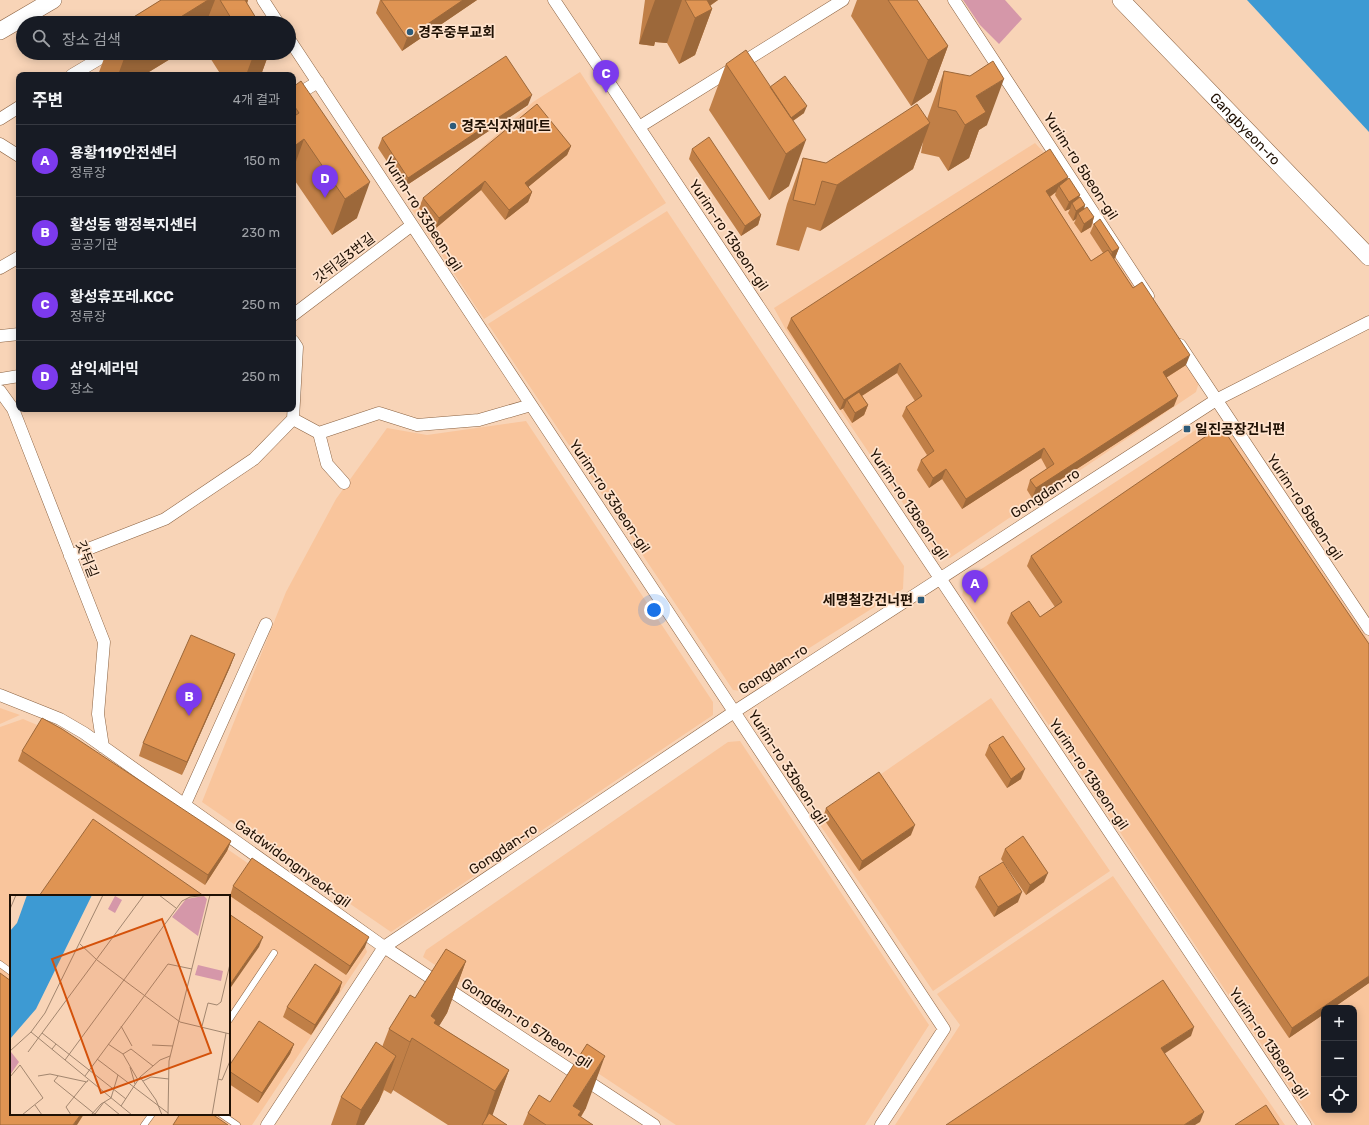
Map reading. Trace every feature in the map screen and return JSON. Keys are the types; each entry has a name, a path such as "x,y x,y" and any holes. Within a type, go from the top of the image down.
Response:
{"street":[{"path":"26,16 53,0"},
{"path":"263,0 273,16"},
{"name":"Yurim-ro 13beon-gil","path":"554,0 1305,1125"},
{"path":"639,127 843,0"},
{"name":"Yurim-ro 5beon-gil","path":"954,0 1155,307"},
{"name":"Gangbyeon-ro","path":"1121,0 1369,257"},
{"path":"0,31 16,22"},
{"name":"Yurim-ro 33beon-gil","path":"296,49 944,1029 881,1125"},
{"path":"77,72 97,60"},
{"path":"296,95 318,82"},
{"path":"0,119 16,109"},
{"path":"0,144 16,154"},
{"name":"갓뒤길3번길","path":"296,313 412,225"},
{"path":"0,268 16,259"},
{"name":"Gongdan-ro","path":"267,1125 384,947 734,712 1216,400 1369,322"},
{"name":"Yurim-ro 5beon-gil","path":"1172,333 1369,629"},
{"path":"0,336 16,334"},
{"path":"296,346 296,365"},
{"path":"0,379 16,376"},
{"name":"갓뒤길","path":"0,391 13,409 104,642 98,714 103,746"},
{"path":"293,419 320,433 379,413 416,425 478,420 531,405"},
{"path":"0,412 13,409"},
{"path":"70,556 165,519 254,459 293,419 293,412"},
{"path":"320,433 326,464 344,483"},
{"path":"186,804 266,624"},
{"name":"Gatdwidongnyeok-gil","path":"0,695 60,719 103,746 384,947"},
{"name":"Gongdan-ro 57beon-gil","path":"384,947 654,1125"}],"lane":[{"path":"230,1019 274,953"},
{"path":"0,964 10,971"},
{"path":"144,1125 151,1115"},
{"path":"222,1115 237,1125"}],"shaded area":[{"path":"963,0 1005,0 1022,19 999,44 980,25"},
{"path":"580,72 666,203 484,319 412,210 533,102"},
{"path":"1035,143 1050,159 1199,382 1196,392 950,558 938,555 786,330 774,308"},
{"path":"667,211 904,566 903,589 741,691 733,690 488,324"},
{"path":"1211,420 1225,424 1369,641 1369,1125 1315,1125 962,595 966,579"},
{"path":"526,421 713,702 713,715 391,932 202,802 286,592 336,499 387,428 427,435"},
{"path":"991,698 1110,871 933,991 816,819"},
{"path":"0,708 20,715 0,724"},
{"path":"23,719 61,735 364,943 367,952 252,1125 0,1125 0,727"},
{"path":"740,741 929,1025 865,1125 676,1125 423,957 426,950 728,742"},
{"path":"1113,876 1285,1125 895,1125 960,1025 937,994"}],"water":[{"path":"1247,0 1369,0 1369,132"}],"building":[{"path":"161,0 208,0 182,16 135,16"},
{"path":"220,0 245,0 255,16 230,16"},
{"path":"381,0 463,0 407,38"},
{"path":"685,0 707,0 712,9 695,18"},
{"path":"888,0 917,0 948,46 928,60"},
{"path":"746,50 806,140 786,154 726,64"},
{"name":"경주식자재마트","path":"506,56 532,95 408,178 382,138"},
{"path":"993,61 1004,79 976,96 986,112 965,125 956,111 938,107 944,71 970,76"},
{"path":"785,76 807,106 791,118 770,87"},
{"path":"301,81 370,182 345,199 304,139 296,145 296,115 299,113 296,108 296,85"},
{"path":"537,104 571,146 525,183 532,192 509,210 485,181 439,218 423,198"},
{"path":"917,104 930,123 837,185 822,181 815,205 793,200 803,158 826,163"},
{"path":"709,137 761,215 745,226 692,149"},
{"path":"1050,149 1068,177 1046,191 1091,261 1108,250 1133,288 1142,282 1190,355 1163,372 1178,396 1036,488 1030,480 1054,464 1044,448 966,499 946,469 933,478 921,460 934,451 906,407 922,396 900,363 844,400 791,318"},
{"path":"1069,178 1080,195 1069,202 1059,186"},
{"path":"1080,197 1085,205 1076,211 1072,203"},
{"path":"1087,207 1094,217 1084,224 1078,213"},
{"path":"1100,219 1119,248 1112,252 1094,224"},
{"path":"859,392 868,405 855,413 847,400"},
{"path":"1221,426 1369,644 1369,976 1326,1005 1321,1005 1321,1008 1292,1028 1011,613 1029,601 1040,617 1062,602 1031,556"},
{"path":"191,635 235,654 187,762 143,743"},
{"path":"42,718 62,729 231,841 208,875 22,751"},
{"path":"1003,736 1025,769 1011,779 989,745"},
{"path":"879,772 915,825 862,861 826,808"},
{"path":"93,819 203,895 40,895"},
{"path":"1023,836 1048,873 1030,885 1005,849"},
{"path":"252,858 369,937 350,966 233,886"},
{"path":"1003,862 1022,892 998,907 979,877"},
{"path":"230,915 263,937 230,985"},
{"path":"446,949 466,961 431,1016 436,1020 434,1023 509,1070 495,1091 412,1038 410,1042 389,1029 410,995 415,998"},
{"path":"315,964 342,982 315,1025 287,1007"},
{"path":"0,973 10,980 10,1115 80,1115 73,1125 0,1125"},
{"path":"1163,980 1194,1027 1161,1048 1204,1112 1184,1125 946,1125"},
{"path":"259,1021 294,1044 262,1093 230,1072 230,1064"},
{"path":"376,1042 396,1056 361,1110 341,1097"},
{"path":"587,1044 605,1056 573,1106 581,1111 578,1115 593,1125 546,1125 528,1113 539,1095 550,1102"},
{"path":"1266,1105 1279,1125 1235,1125"},
{"path":"489,1113 507,1125 482,1125"},
{"path":"179,1115 213,1115 228,1125 173,1125"}],"place":[{"name":"경주중부교회","path":"410,32"},
{"name":"황성휴포레.KCC","path":"606,93"},
{"name":"경주식자재마트","path":"453,126"},
{"name":"삼익세라믹","path":"325,198"},
{"name":"일진공장건너편","path":"1187,429"},
{"name":"세명철강건너편","path":"921,600"},
{"name":"용황119안전센터","path":"975,603"},
{"name":"황성동 행정복지센터","path":"189,716"}]}
